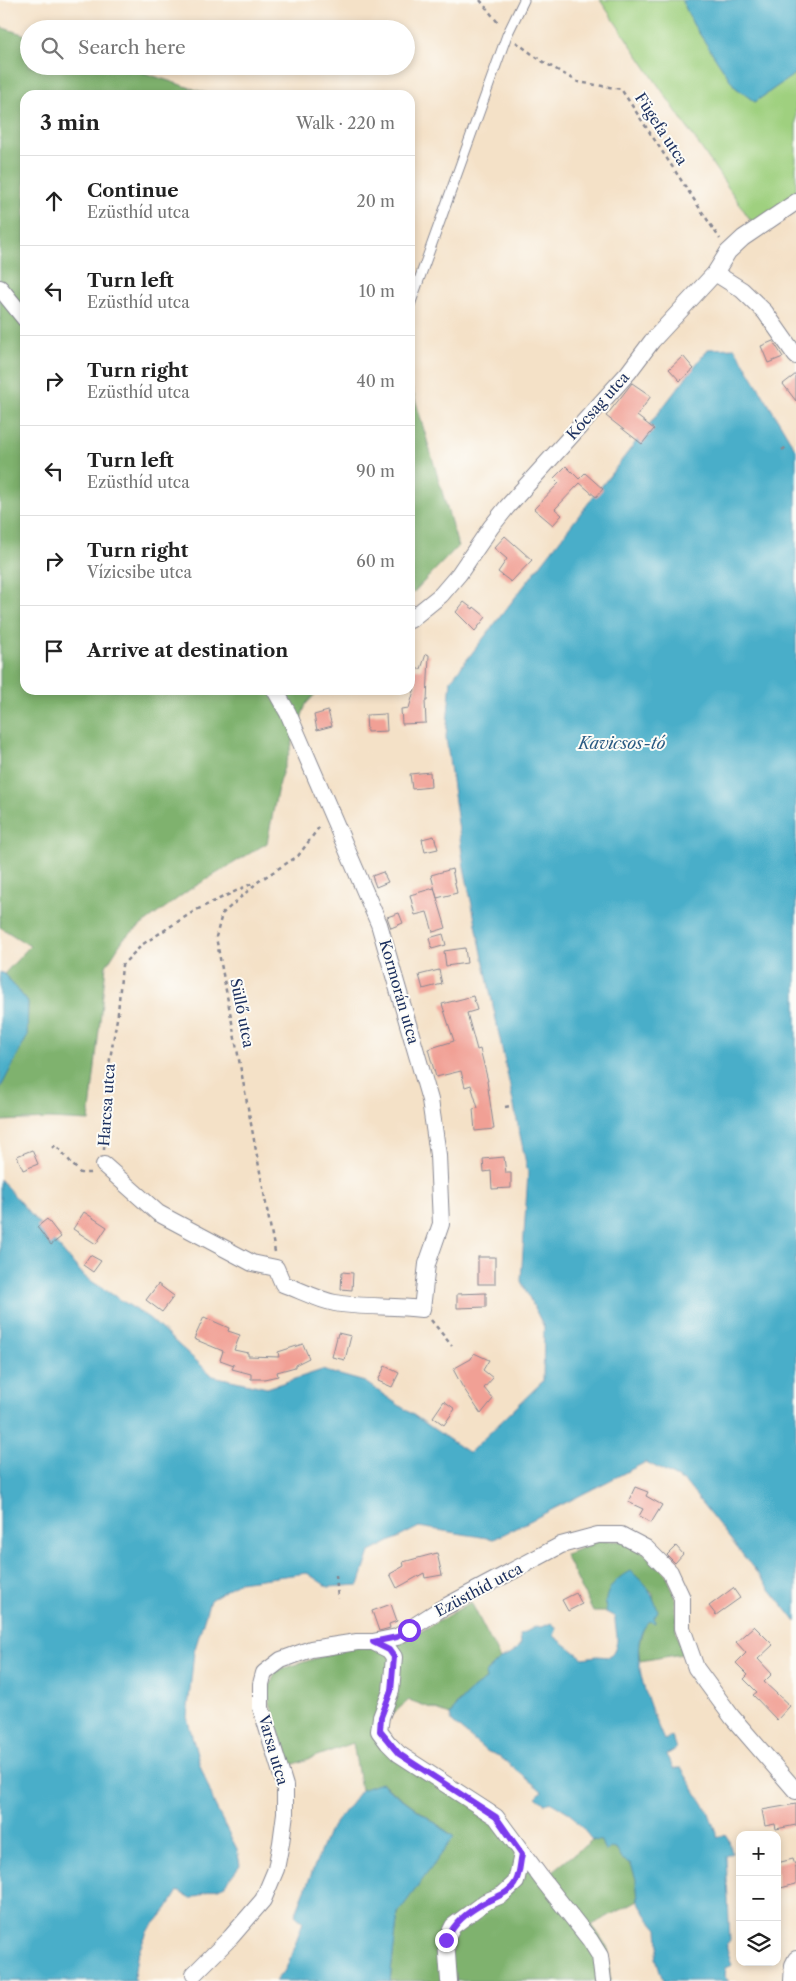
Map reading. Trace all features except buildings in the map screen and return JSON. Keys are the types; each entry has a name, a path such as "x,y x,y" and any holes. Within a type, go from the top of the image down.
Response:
{"street":[{"name":"Kócsag utca","path":"415,616 441,596 459,574 490,527 628,373 652,341 714,273 728,252 743,238 796,202"},
{"path":"714,273 742,290 765,312 796,356"},
{"path":"0,288 20,313"},
{"name":"Kormorán utca","path":"280,695 379,924 430,1100 438,1155 441,1224 427,1264 422,1309"},
{"name":"Harcsa utca","path":"104,1165 158,1213 252,1263 276,1268"},
{"path":"276,1268 284,1284 334,1302 365,1306 398,1306 422,1309"},
{"name":"Ezüsthíd utca","path":"373,1642 397,1637 439,1610 561,1545 598,1536 621,1536 646,1548 670,1572 682,1598 682,1628 696,1668 732,1717 796,1791"},
{"name":"Varsa utca","path":"194,1974 231,1937 263,1900 276,1870 282,1843 285,1786 261,1708 261,1684 264,1672 281,1660 311,1649 357,1642 373,1642"},
{"path":"373,1642 389,1650 394,1657 391,1691 381,1717 380,1731 399,1754 496,1817 522,1854 590,1940 600,1956 603,1981"},
{"path":"448,1981 446,1940 453,1926 485,1902 502,1895 516,1882 522,1854"},
{"path":"792,1981 793,1965 796,1959"}],"lane":[{"path":"415,291 507,35 524,0"}],"path":[{"name":"Fügefa utca","path":"480,0 507,35 540,60 578,82 621,89 728,252"},
{"path":"782,450 788,446"},
{"name":"Süllő utca","path":"276,1268 271,1223 216,937 222,914 259,881 298,856 321,824 328,806"},
{"name":"Harcsa utca","path":"104,1165 107,1076 118,1013 122,965 143,944 196,910 259,881"},
{"path":"506,1107 511,1106"},
{"path":"52,1148 56,1144 80,1173 96,1172 104,1165"},
{"path":"422,1309 452,1346"},
{"path":"336,1575 338,1599"}],"green space":[{"path":"600,0 682,0 693,24 735,87 755,102 796,73 796,208 760,234"},
{"path":"0,27 20,33 20,75 151,75 197,90 20,90 20,695 314,695 306,704 279,782 267,843 189,890 124,938 106,966 89,1121 49,1119 0,1121 0,1089 27,1036 28,1002 4,974 30,946 0,927"},
{"path":"415,399 458,546 415,591"},
{"path":"598,1541 621,1541 643,1552 666,1573 676,1599 676,1630 682,1654 640,1661 638,1646 644,1627 654,1617 653,1594 643,1585 640,1578 605,1601 606,1612 593,1612 565,1555"},
{"path":"471,1602 500,1659 494,1665 486,1680 458,1703 450,1715 409,1700 374,1730 490,1820 548,1875 592,1840 601,1840 604,1846 616,1849 633,1867 637,1881 638,1900 592,1925 608,1948 610,1981 390,1981 398,1913 453,1836 382,1783 361,1790 353,1743 289,1766 267,1693 276,1671 354,1646 403,1642"}],"water":[{"path":"682,0 796,0 796,73 755,102 735,87 693,24"},
{"name":"Kavicsos-tó","path":"735,348 796,450 796,1622 685,1482 646,1462 494,1539 419,1527 370,1552 359,1585 328,1587 307,1573 239,1582 210,1600 194,1652 187,1717 199,1762 216,1808 237,1849 240,1865 224,1886 191,1899 178,1891 167,1909 147,1932 137,1956 134,1977 136,1981 0,1981 0,1179 85,1277 149,1318 213,1376 267,1388 322,1370 365,1382 469,1453 543,1381 544,1327 521,1281 528,1173 464,867 446,737 451,680 708,349"},
{"path":"0,972 4,974 28,1002 27,1037 0,1089"},
{"path":"630,1571 647,1588 658,1611 654,1617 655,1623 650,1621 642,1632 639,1646 639,1662 647,1697 664,1740 672,1737 676,1749 666,1755 674,1769 681,1768 709,1813 718,1838 725,1834 729,1840 732,1853 726,1856 730,1941 726,1946 732,1965 725,1968 724,1976 729,1981 663,1981 656,1958 659,1944 658,1929 646,1915 638,1900 636,1879 631,1864 622,1859 616,1849 609,1848 605,1852 601,1841 592,1840 571,1814 550,1801 545,1804 536,1797 542,1791 499,1756 486,1751 452,1722 450,1715 466,1695 486,1680 485,1674 500,1659 513,1653 521,1643 520,1635 535,1627 542,1627 551,1623 557,1628 554,1636 583,1658 610,1657 616,1646 617,1637 615,1617 606,1612 606,1599 614,1583"},
{"path":"381,1783 454,1837 398,1913 390,1981 275,1981 286,1969 303,1922 295,1915 328,1832 361,1790"}],"route":[{"path":"409,1630 397,1637 373,1642 389,1650 394,1657 395,1667 391,1691 381,1717 380,1731 399,1754 496,1817 522,1854 516,1882 502,1895 485,1902 464,1916 453,1926 446,1940"}]}
